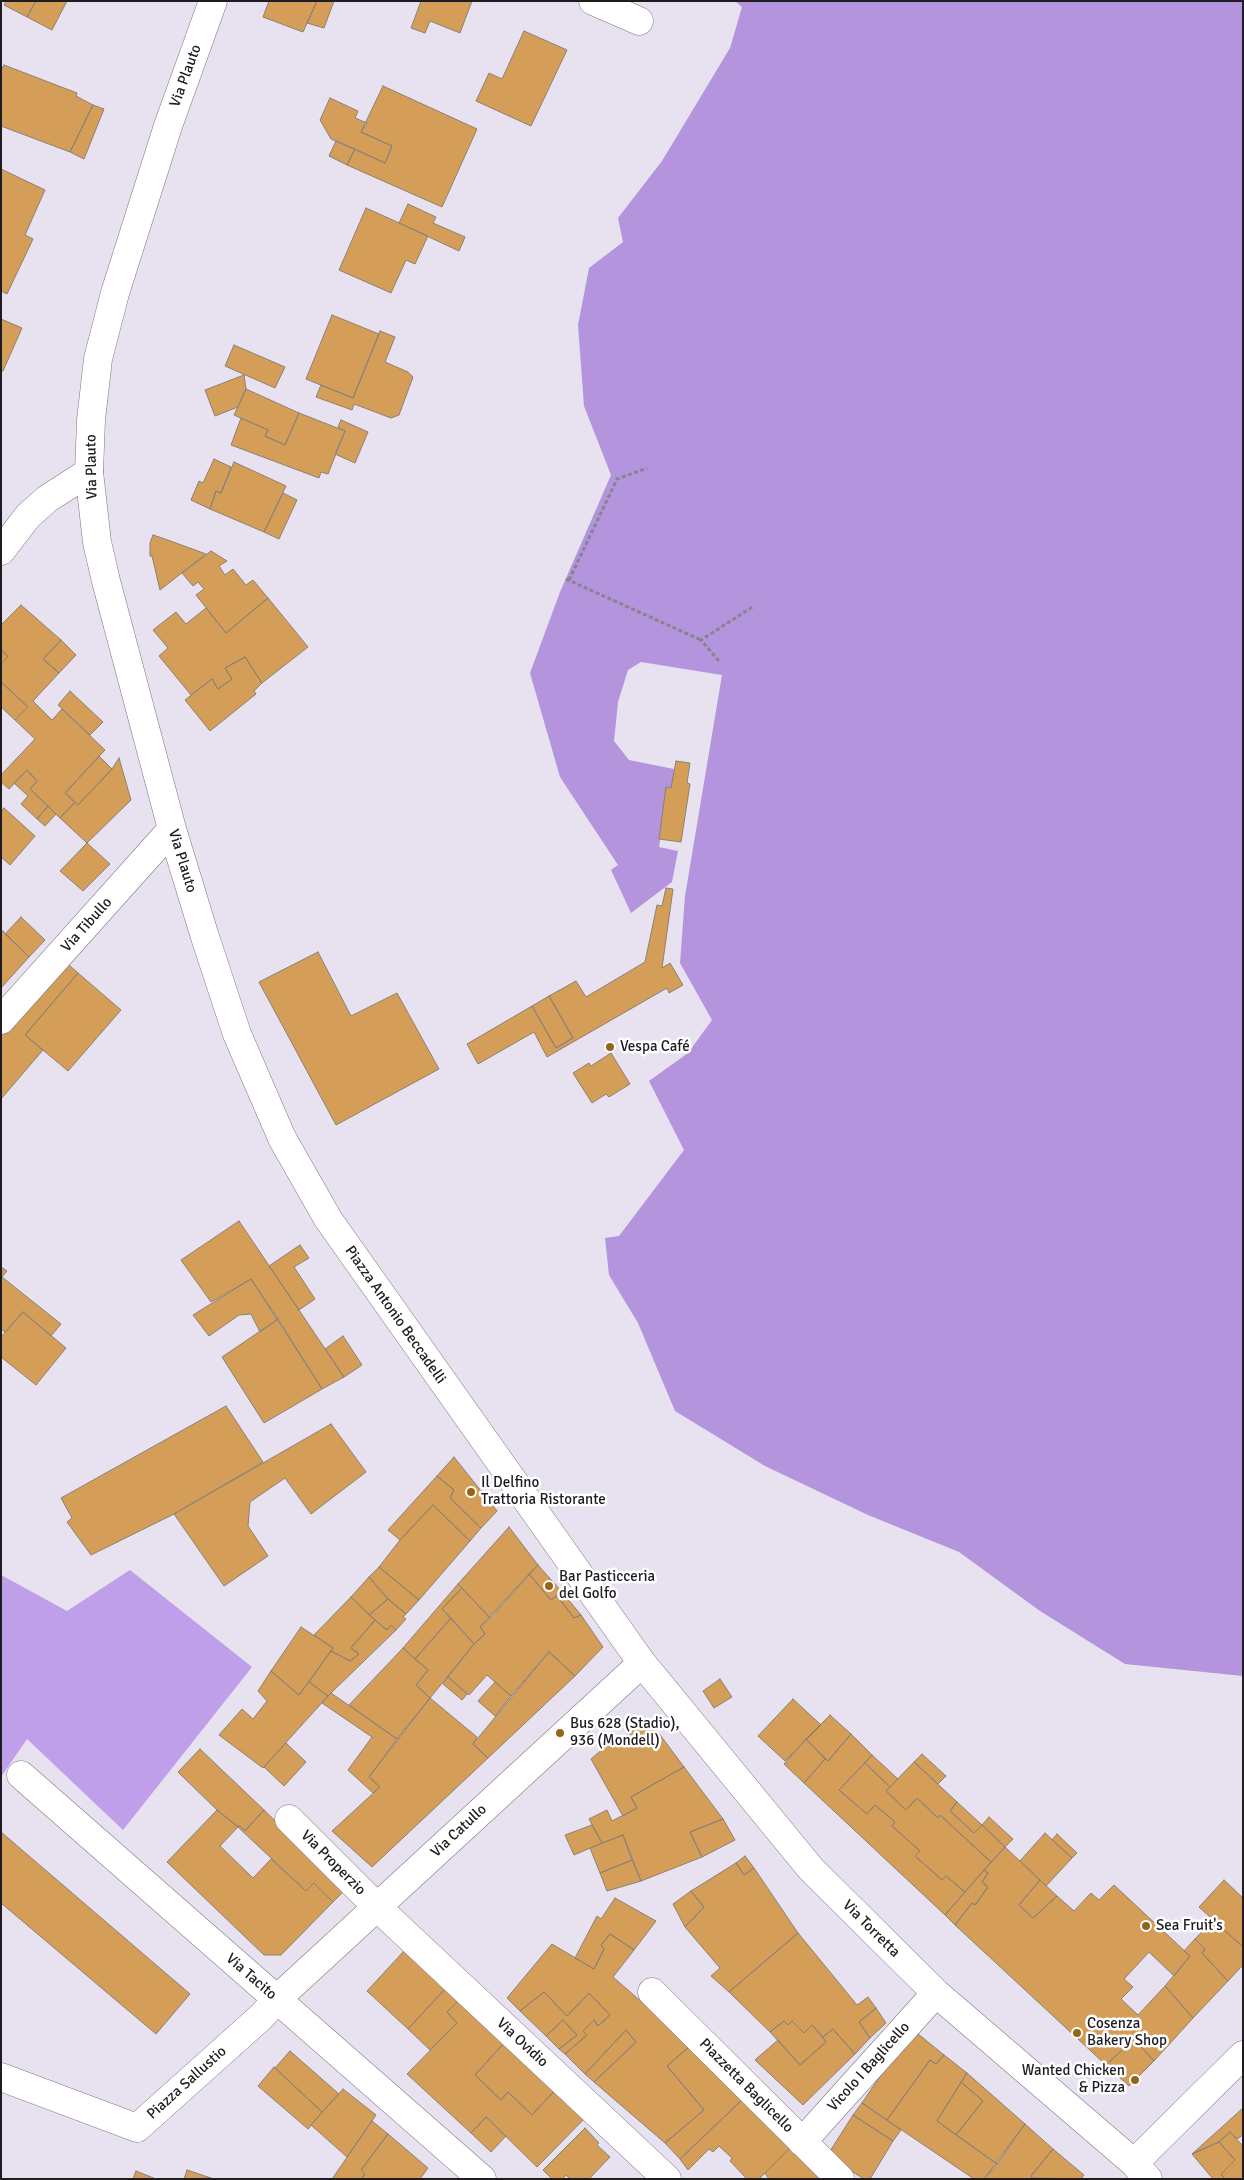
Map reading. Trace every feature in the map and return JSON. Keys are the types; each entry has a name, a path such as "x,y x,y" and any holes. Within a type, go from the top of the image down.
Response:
{"street":[{"name":"Via Plauto","path":"205,937 172,830 97,542 89,472 91,420 98,358 115,293 168,126 213,1"},
{"path":"592,1 639,21"},
{"path":"1,551 28,516 47,499 89,472"},
{"name":"Via Tibullo","path":"1,1020 172,830"},
{"name":"Piazza Antonio Beccadelli","path":"205,937 244,1051 282,1138 328,1219 642,1663"},
{"name":"Via Catullo","path":"277,1999 642,1663"},
{"name":"Via Torretta","path":"642,1663 811,1869 936,1993 1141,2171"},
{"name":"Via Tacito","path":"21,1775 482,2179"},
{"name":"Via Properzio","path":"289,1819 377,1906"},
{"name":"Via Ovidio","path":"377,1906 667,2179"},
{"name":"Piazzetta Baglicello","path":"652,1992 840,2179"},
{"name":"Vicolo I Baglicello","path":"802,2142 936,1993"},
{"name":"Piazza Sallustio","path":"1,2077 137,2128 262,2016 277,1999"},
{"path":"1141,2171 1243,2055"}],"path":[{"path":"646,468 617,479 567,579 701,640 719,661"},
{"path":"701,640 754,606"}],"shaded area":[{"path":"735,1 1243,1 1243,1676 1125,1664 1040,1611 959,1552 868,1515 765,1466 675,1411 638,1323 609,1275 605,1238 619,1236 684,1150 649,1081 688,1053 712,1020 680,963 685,896 722,675 641,662 628,670 618,702 614,741 629,760 674,769 675,790 668,794 659,847 678,851 672,882 631,913 611,870 618,865 560,777 530,673 560,592 611,475 584,406 578,325 589,268 623,242 618,218 662,161 730,48 742,7"},
{"path":"130,1570 252,1667 123,1830 27,1739 1,1777 1,1575 67,1611"}],"building":[{"path":"6,1 36,1 27,17 4,5"},
{"path":"36,1 67,1 52,30 27,17"},
{"path":"269,1 317,1 303,32 263,17"},
{"path":"317,1 334,1 324,28 307,23"},
{"path":"421,1 472,1 460,33 430,21 425,33 411,28"},
{"path":"524,31 567,50 531,126 476,101 489,73 502,79"},
{"path":"4,65 77,93 76,96 93,105 70,152 1,126 1,70"},
{"path":"383,86 477,129 442,207 347,165 355,149 385,163 392,146 361,132"},
{"path":"330,98 358,111 355,118 367,123 361,132 392,146 385,163 331,139 320,120"},
{"path":"93,105 104,109 84,159 70,152"},
{"path":"336,141 355,149 347,165 329,156"},
{"path":"1,169 45,190 25,235 33,239 7,294 1,291"},
{"path":"408,204 436,217 433,223 465,237 459,251 399,223"},
{"path":"366,208 428,236 415,264 406,260 391,293 339,270"},
{"path":"332,315 379,334 353,398 306,379"},
{"path":"1,319 22,328 3,371 1,371"},
{"path":"380,331 395,337 385,362 408,372 413,377 399,415 391,418 354,404 352,410 316,397 321,385 353,398"},
{"path":"234,345 285,367 275,388 225,366"},
{"path":"244,375 246,389 238,407 215,416 205,390"},
{"path":"246,389 299,413 285,445 265,436 268,430 234,415"},
{"path":"299,413 345,431 328,474 321,472 319,478 231,445 241,418 268,430 265,436 285,445"},
{"path":"341,420 368,432 355,463 335,454 345,431 338,427"},
{"path":"214,459 231,467 221,493 216,491 210,509 191,500 199,481 203,483"},
{"path":"234,462 286,486 264,532 210,509 216,491 221,493"},
{"path":"283,493 297,500 279,539 264,532"},
{"path":"153,535 206,554 160,590 152,556 150,556 150,543"},
{"path":"211,551 227,561 219,566 225,575 233,569 246,585 253,580 268,598 226,633 196,595 204,589 198,582 193,586 182,573"},
{"path":"268,598 308,647 262,683 245,657 225,668 232,679 218,689 212,679 191,695 159,656 168,648 153,630 176,612 186,624 206,608 226,633"},
{"path":"21,605 61,640 43,659 59,673 33,701 52,720 62,709 105,750 65,793 75,802 60,818 30,789 37,781 27,770 9,789 1,782 1,775 35,739 15,720 28,707 1,682 1,664 8,657 1,649 1,625"},
{"path":"61,640 76,655 59,673 43,659"},
{"path":"1,649 8,657 1,664"},
{"path":"245,657 262,683 254,691 256,694 210,731 185,700 212,679 218,689 232,679 225,668"},
{"path":"1,682 28,707 15,720 1,707"},
{"path":"70,691 103,722 90,735 58,705"},
{"path":"99,756 112,769 78,805 65,793"},
{"path":"119,758 131,800 87,843 60,818 75,802 78,805 112,769"},
{"path":"676,761 690,763 687,783 690,784 681,842 659,839 666,787 671,788"},
{"path":"27,770 37,781 30,789 48,806 37,819 21,804 28,796 14,783"},
{"path":"48,806 56,814 45,826 37,819"},
{"path":"4,808 35,836 10,865 1,857 1,811"},
{"path":"87,843 110,864 83,891 60,871"},
{"path":"666,888 673,889 662,968 670,963 683,985 669,993 667,988 547,1057 534,1032 478,1064 467,1044 532,1006 556,1048 573,1038 549,996 576,981 586,997 645,962 657,905 662,906"},
{"path":"21,917 45,940 29,957 5,934"},
{"path":"3,931 29,957 1,988 1,933"},
{"path":"318,952 351,1016 397,993 439,1069 336,1125 259,982"},
{"path":"60,957 78,973 25,1035 43,1050 1,1099 1,1035"},
{"path":"78,973 121,1010 68,1071 25,1035"},
{"path":"549,996 573,1038 556,1048 532,1006"},
{"path":"611,1053 630,1084 609,1097 606,1094 592,1103 573,1073 589,1063 591,1066"},
{"path":"239,1221 344,1377 322,1389 251,1279 211,1302 181,1260"},
{"path":"300,1245 309,1258 294,1267 315,1299 299,1310 269,1266"},
{"path":"1,1267 7,1271 2,1277 61,1324 51,1336 23,1312 5,1332 1,1329"},
{"path":"251,1279 278,1319 260,1332 251,1314 239,1315 209,1336 193,1315"},
{"path":"23,1312 66,1348 36,1385 1,1357 1,1337"},
{"path":"278,1319 322,1389 264,1423 222,1357"},
{"path":"343,1336 362,1365 344,1377 325,1349"},
{"path":"226,1406 263,1462 174,1514 91,1555 67,1522 72,1518 61,1498"},
{"path":"331,1424 366,1472 311,1514 285,1478 250,1502 248,1526 268,1556 224,1586 174,1514"},
{"path":"454,1457 497,1511 481,1528 450,1498 454,1490 437,1476"},
{"path":"437,1476 454,1490 450,1498 481,1528 470,1541 433,1505 400,1540 388,1530"},
{"path":"433,1505 470,1541 419,1600 379,1567 400,1540"},
{"path":"509,1527 538,1565 490,1618 458,1584"},
{"path":"538,1565 562,1592 551,1600 529,1574"},
{"path":"379,1567 419,1600 406,1614 388,1599 369,1577"},
{"path":"529,1574 551,1600 557,1596 574,1618 581,1615 603,1647 575,1676 549,1652 511,1696 487,1675 469,1695 448,1677 474,1644 485,1634 480,1627"},
{"path":"369,1577 388,1599 369,1615 351,1597"},
{"path":"458,1584 462,1588 442,1609 451,1618 415,1659 403,1648"},
{"path":"462,1588 490,1618 480,1627 485,1634 474,1644 442,1609"},
{"path":"562,1592 581,1615 574,1618 557,1596"},
{"path":"351,1597 375,1620 351,1648 359,1654 350,1661 331,1651 333,1648 314,1635"},
{"path":"388,1599 406,1614 403,1617 406,1619 396,1630 391,1625 387,1630 369,1615"},
{"path":"451,1618 474,1644 430,1698 416,1685 428,1670 415,1659"},
{"path":"375,1620 387,1630 391,1625 396,1630 328,1696 309,1682 331,1651 350,1661 359,1654 351,1648"},
{"path":"301,1627 333,1648 299,1695 271,1671"},
{"path":"403,1648 428,1670 416,1685 430,1698 397,1739 349,1705"},
{"path":"549,1652 575,1676 488,1758 473,1744"},
{"path":"271,1671 299,1695 309,1682 328,1696 263,1768 219,1735 242,1709 253,1719 267,1701 258,1691"},
{"path":"448,1677 467,1694 462,1700 443,1684"},
{"path":"720,1679 732,1697 714,1708 703,1691"},
{"path":"495,1682 511,1696 495,1716 478,1701"},
{"path":"331,1693 397,1739 369,1777 380,1787 373,1793 348,1770 372,1737 322,1703"},
{"path":"430,1698 477,1737 473,1744 488,1758 372,1867 332,1831 380,1787 369,1777"},
{"path":"793,1699 821,1725 785,1761 758,1736"},
{"path":"830,1715 851,1734 828,1761 806,1739"},
{"path":"649,1720 684,1767 631,1797 637,1808 623,1816 591,1759 617,1737 619,1740"},
{"path":"851,1734 872,1755 839,1790 867,1814 875,1805 895,1822 892,1826 920,1851 915,1856 942,1880 946,1876 965,1892 945,1915 804,1783 825,1759 828,1761"},
{"path":"806,1739 825,1759 804,1783 784,1764"},
{"path":"286,1743 306,1762 284,1786 264,1767"},
{"path":"200,1749 264,1810 245,1831 217,1810 178,1772"},
{"path":"922,1754 946,1776 938,1784 914,1762"},
{"path":"872,1755 898,1779 890,1787 865,1763"},
{"path":"914,1762 957,1802 950,1811 974,1833 982,1825 1005,1847 991,1862 940,1815 938,1818 917,1798 906,1810 886,1791"},
{"path":"865,1763 890,1787 886,1791 906,1810 917,1798 938,1818 940,1815 991,1862 965,1892 946,1876 942,1880 915,1856 920,1851 892,1826 895,1822 875,1805 867,1814 839,1790"},
{"path":"684,1767 723,1819 690,1832 702,1857 641,1881 623,1835 602,1843 589,1819 607,1810 612,1821 637,1808 631,1797"},
{"path":"957,1802 982,1825 974,1833 950,1811"},
{"path":"217,1810 238,1827 220,1846 253,1878 271,1859 306,1891 314,1883 333,1902 281,1955 264,1955 167,1862"},
{"path":"264,1810 346,1889 333,1902 314,1883 306,1891 238,1827 239,1825 245,1831"},
{"path":"989,1817 1013,1839 1005,1847 982,1825"},
{"path":"723,1819 735,1840 702,1857 690,1832"},
{"path":"592,1825 602,1843 574,1855 565,1835"},
{"path":"1,1832 190,1994 156,2034 1,1903"},
{"path":"1045,1833 1072,1858 1046,1886 1020,1861"},
{"path":"1057,1834 1077,1853 1072,1858 1052,1840"},
{"path":"623,1835 632,1860 600,1873 590,1848"},
{"path":"1005,1847 1040,1880 1019,1905 1033,1918 1057,1896 1074,1911 1091,1893 1099,1900 1114,1885 1190,1956 1174,1976 1149,1952 1124,1979 1133,1987 1121,1999 1138,2015 1165,1986 1193,2018 1154,2061 1134,2039 1106,2065 955,1925 972,1903 975,1905 988,1887 982,1882 988,1873 984,1870"},
{"path":"745,1856 754,1868 744,1875 736,1863"},
{"path":"632,1860 641,1881 607,1891 600,1873"},
{"path":"736,1863 744,1875 754,1868 798,1933 729,1992 711,1976 720,1968 685,1927 704,1907 691,1891"},
{"path":"984,1870 988,1873 982,1882 988,1887 975,1905 972,1903 955,1925 945,1915"},
{"path":"1040,1880 1057,1896 1033,1918 1019,1905"},
{"path":"1224,1880 1243,1898 1243,1947 1199,1907"},
{"path":"691,1891 704,1907 685,1927 673,1904"},
{"path":"615,1898 656,1921 634,1950 610,1934 601,1945 604,1949 594,1969 575,1958 597,1916 601,1919"},
{"path":"1213,1920 1243,1947 1243,1965 1228,1981 1202,1953 1205,1949 1195,1939"},
{"path":"798,1933 857,2005 868,1997 876,2008 859,2022 870,2038 855,2054 833,2029 823,2037 812,2025 804,2033 792,2021 788,2025 784,2021 770,2032 729,1992"},
{"path":"610,1934 634,1950 613,1977 691,2045 667,2066 704,2110 665,2143 594,2082 636,2042 626,2030 585,2074 565,2054 587,2035 583,2031 594,2020 598,2026 610,2015 589,1993 567,2016 544,1992 520,2011 507,1998 552,1944 594,1969 604,1949 601,1945"},
{"path":"1195,1939 1205,1949 1202,1953 1228,1981 1193,2018 1165,1986 1190,1956 1184,1951"},
{"path":"404,1951 446,1988 408,2029 367,1991"},
{"path":"446,1988 459,2000 447,2012 457,2023 430,2050 408,2029"},
{"path":"544,1992 567,2016 589,1993 610,2015 598,2026 594,2020 583,2031 587,2035 565,2054 559,2049 577,2035 563,2020 546,2036 520,2011"},
{"path":"459,2000 505,2042 475,2075 501,2100 508,2092 532,2115 557,2088 588,2115 537,2167 486,2117 471,2133 407,2074 457,2023 447,2012"},
{"path":"876,2008 886,2023 870,2038 859,2022"},
{"path":"563,2020 577,2035 559,2049 546,2036"},
{"path":"784,2021 788,2025 792,2021 804,2033 812,2025 826,2042 800,2065 770,2032"},
{"path":"833,2029 855,2054 803,2105 755,2060 778,2040 800,2065 826,2042 823,2037"},
{"path":"912,2029 944,2055 936,2064 930,2060 887,2120 862,2103"},
{"path":"626,2030 636,2042 594,2082 585,2074"},
{"path":"1134,2039 1154,2061 1129,2086 1106,2065"},
{"path":"505,2042 557,2088 532,2115 508,2092 501,2100 475,2075"},
{"path":"691,2045 743,2099 680,2159 665,2143 704,2110 667,2066"},
{"path":"290,2051 339,2094 322,2112 275,2068"},
{"path":"944,2055 967,2073 937,2121 997,2164 984,2179 974,2179 887,2120 930,2060 936,2064"},
{"path":"274,2067 322,2112 308,2129 258,2086"},
{"path":"967,2073 1025,2124 997,2164 956,2135 983,2101 961,2082"},
{"path":"961,2082 983,2101 956,2135 937,2121"},
{"path":"343,2089 376,2115 347,2157 311,2125"},
{"path":"743,2099 792,2146 759,2179 747,2179 730,2161 732,2158 719,2146 713,2152 709,2149 688,2170 680,2159"},
{"path":"862,2103 901,2130 893,2141 853,2115"},
{"path":"1243,2108 1243,2135 1237,2139 1230,2132 1219,2142 1192,2154"},
{"path":"853,2115 893,2141 870,2179 864,2179 827,2156"},
{"path":"486,2117 506,2136 491,2152 471,2133"},
{"path":"372,2121 388,2134 361,2170 365,2174 361,2179 332,2179"},
{"path":"1025,2124 1053,2149 1031,2176 1032,2179 984,2179"},
{"path":"585,2128 599,2143 597,2145 610,2157 589,2179 570,2179 566,2175 563,2179 552,2179 543,2170"},
{"path":"1230,2132 1243,2146 1243,2179 1225,2179 1221,2174 1235,2160 1219,2142"},
{"path":"388,2134 428,2168 420,2179 361,2179 365,2174 361,2170"},
{"path":"1219,2142 1235,2160 1221,2174 1225,2179 1213,2179 1192,2154"},
{"path":"792,2146 825,2179 769,2179 765,2173"},
{"path":"1053,2149 1084,2175 1081,2179 1033,2178 1031,2176"},
{"path":"187,2170 211,2178 184,2179"},
{"path":"136,2171 156,2179 133,2179"}],"place":[{"name":"Vespa Café","path":"610,1047"},
{"name":"Il Delfino Trattoria Ristorante","path":"471,1492"},
{"name":"Bar Pasticceria del Golfo","path":"549,1586"},
{"name":"Bus 628 (Stadio), 936 (Mondell)","path":"560,1733"},
{"name":"Sea Fruit's","path":"1146,1926"},
{"name":"Cosenza Bakery Shop","path":"1077,2033"},
{"name":"Wanted Chicken & Pizza","path":"1135,2080"}]}
